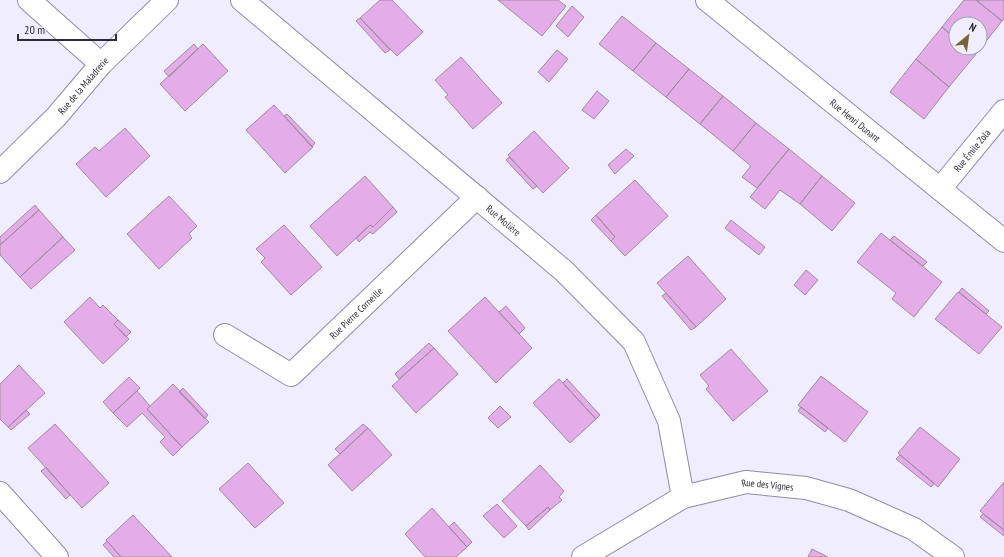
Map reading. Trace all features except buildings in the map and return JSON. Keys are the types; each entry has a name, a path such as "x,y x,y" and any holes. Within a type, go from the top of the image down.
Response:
{"street":[{"path":"29,0 101,64"},
{"name":"Rue de la Maladrerie","path":"0,172 56,117 101,64 167,0"},
{"name":"Rue Molière","path":"242,0 564,271 634,342 669,421 683,497"},
{"name":"Rue Henri Dunant","path":"707,0 1004,241"},
{"name":"Rue Émile Zola","path":"940,189 1004,111"},
{"name":"Rue Pierre Corneille","path":"225,335 291,375 477,198"},
{"name":"Rue des Vignes","path":"583,557 683,497 746,482 806,488 849,500 914,529 953,557"},
{"path":"0,493 57,557"}]}
